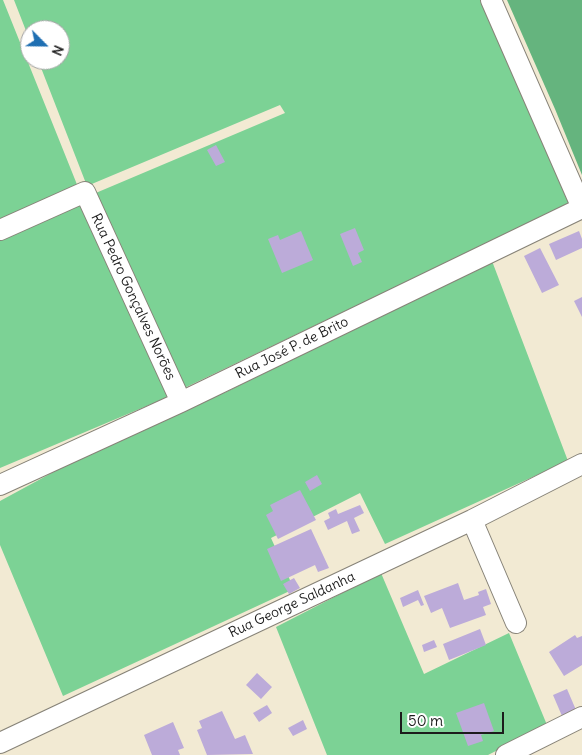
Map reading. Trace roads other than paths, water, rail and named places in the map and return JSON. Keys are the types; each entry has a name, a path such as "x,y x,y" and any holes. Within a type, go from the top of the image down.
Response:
{"street":[{"path":"491,0 582,208"},
{"name":"Rua Pedro Gonçalves Norões","path":"0,230 85,192 181,402"},
{"name":"Rua José P. de Brito","path":"0,485 181,402 582,208"},
{"name":"Rua George Saldanha","path":"0,743 472,520 582,464"},
{"path":"472,520 516,623"},
{"path":"506,755 582,717"}]}
